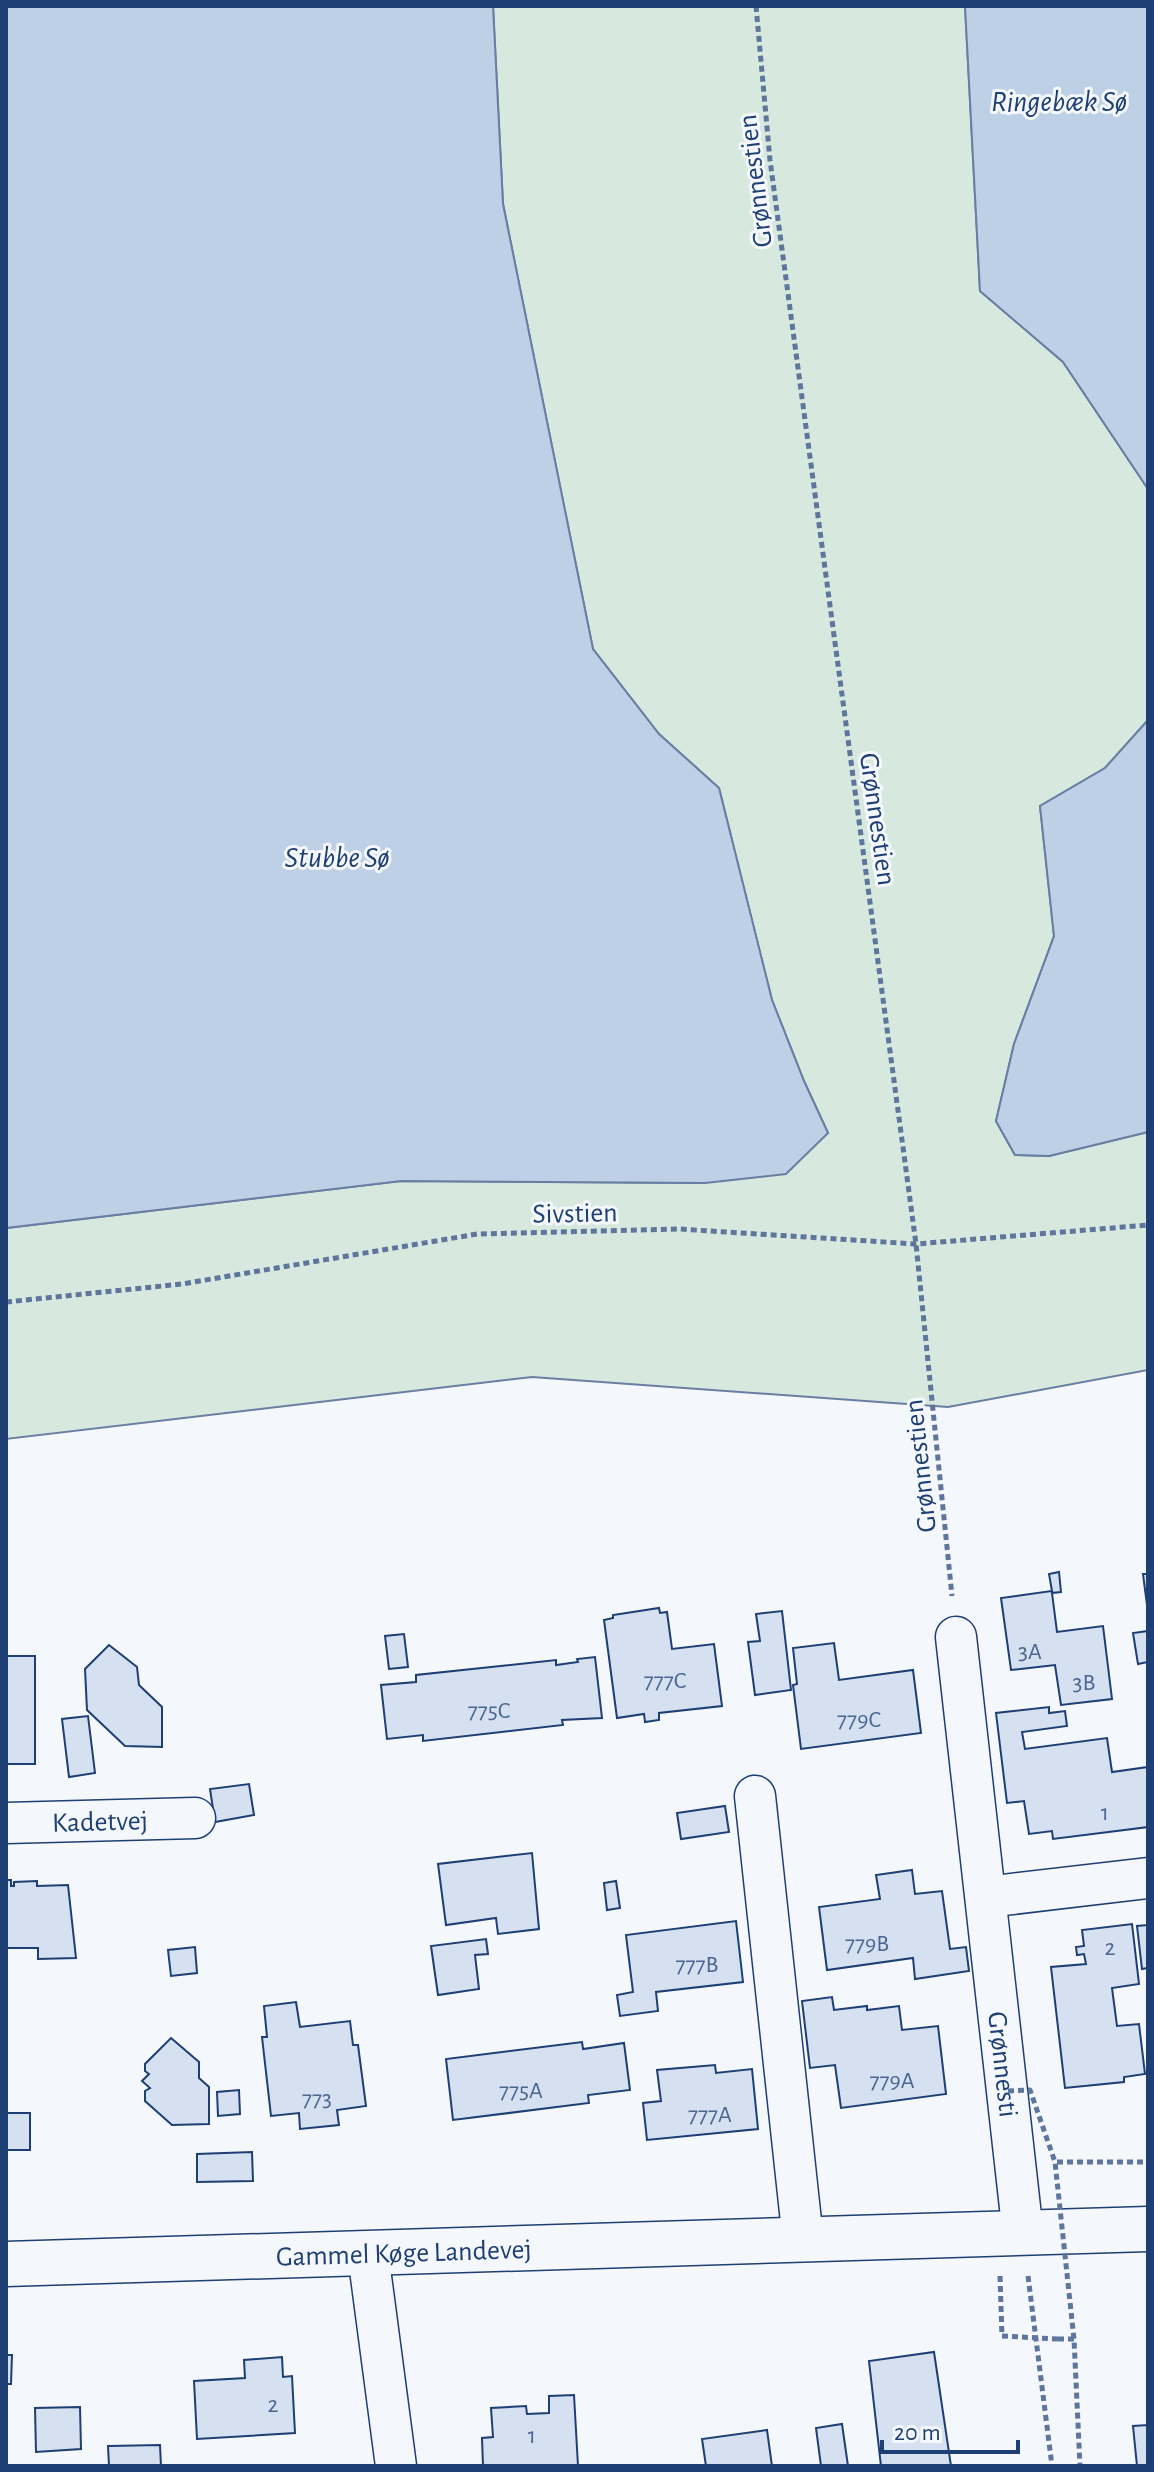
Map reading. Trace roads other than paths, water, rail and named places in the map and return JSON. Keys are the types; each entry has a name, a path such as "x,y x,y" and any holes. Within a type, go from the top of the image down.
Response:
{"main road":[{"name":"Gammel Køge Landevej","path":"6,2264 1148,2229"}],"street":[{"name":"Grønnesti","path":"956,1637 1008,2091 1010,2234"},
{"path":"755,1796 803,2240"},
{"name":"Kadetvej","path":"6,1823 195,1818"},
{"path":"986,1897 1148,1878"},
{"path":"368,2254 396,2466"}],"water":[{"name":"Stubbe Sø","path":"6,6 493,6 503,204 593,649 659,734 719,788 772,1000 828,1133 786,1174 705,1183 401,1181 6,1228"},
{"name":"Ringebæk Sø","path":"965,6 1148,6 1148,489 1063,362 980,291"},
{"path":"1148,720 1148,1132 1049,1156 1015,1155 996,1121 1014,1044 1054,936 1040,806 1105,768"}]}
